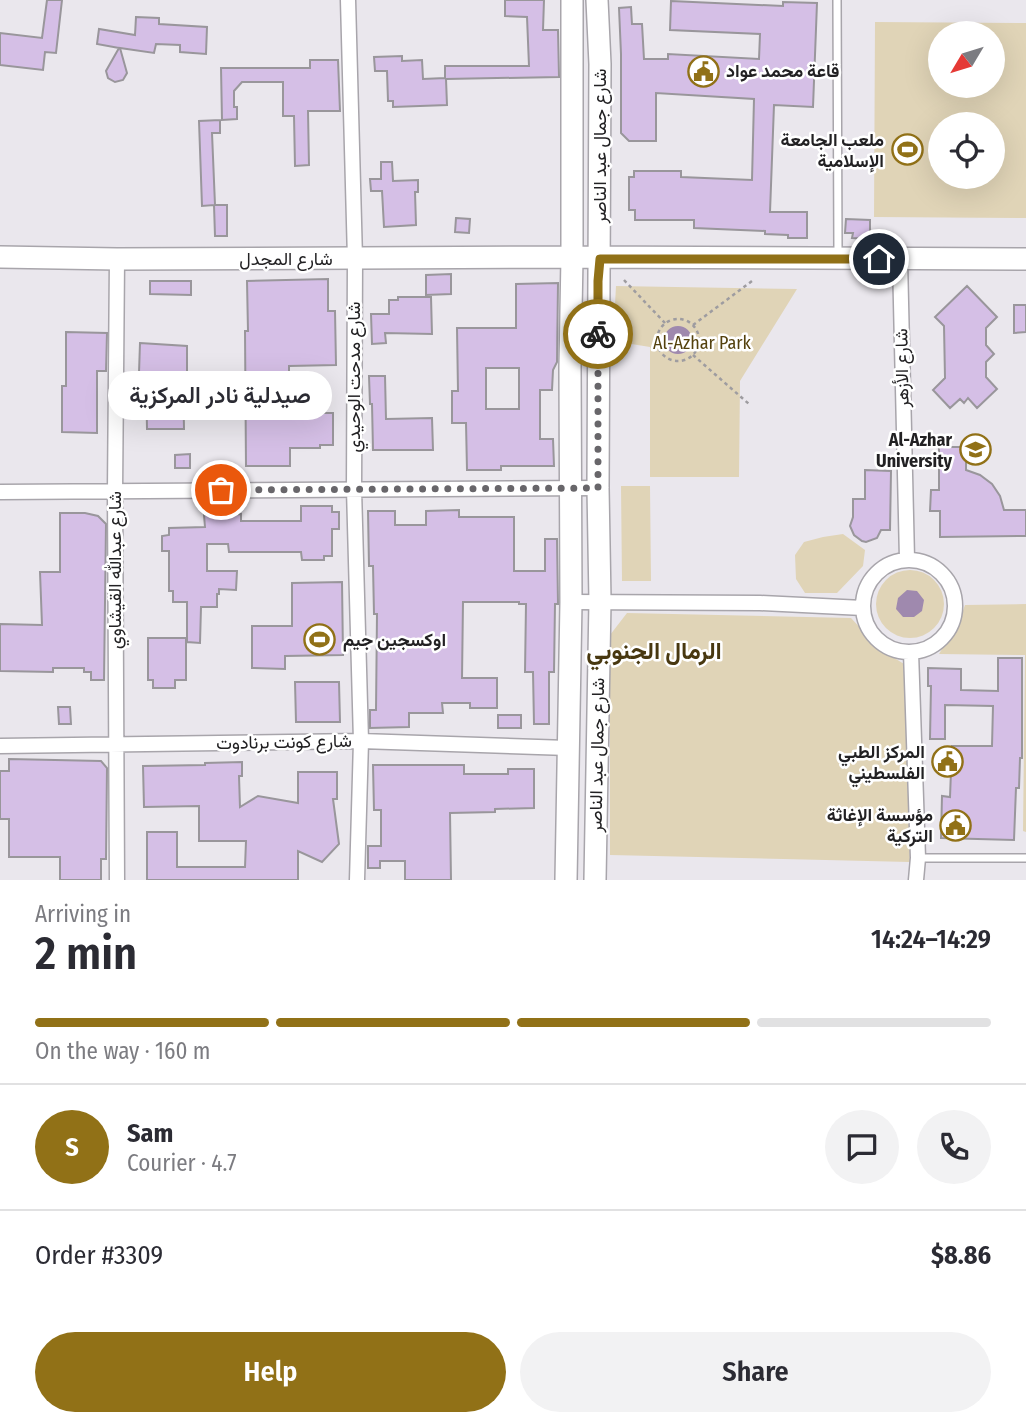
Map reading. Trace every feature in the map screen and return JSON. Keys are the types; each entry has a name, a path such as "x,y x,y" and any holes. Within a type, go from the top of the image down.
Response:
{"main road":[{"name":"شارع جمال عبد الناصر","path":"566,880 572,488 572,0"},
{"name":"شارع جمال عبد الناصر","path":"595,880 600,601 600,64 597,0"},
{"name":"شارع المجدل","path":"0,257 1026,259"}],"street":[{"name":"شارع مدحت الوحيدي","path":"348,0 355,259 354,489 361,741 357,880"},
{"name":"شارع عبدالله القيشاوي","path":"117,259 117,880"},
{"name":"شارع الأزهر","path":"900,260 906,559"},
{"path":"0,492 598,488"},
{"path":"906,559 921,561 934,567 952,589 955,604 953,618 938,642 911,652 883,644 866,622 863,608 864,593 870,580 880,569 892,562 906,559"},
{"path":"571,602 760,603 863,608"},
{"path":"911,652 918,858 916,880"},
{"name":"شارع كونت برنادوت","path":"0,746 361,741 568,748"}],"lane":[{"path":"837,0 838,259"},
{"path":"918,858 1026,859"}],"path":[{"path":"624,280 665,323"},
{"path":"693,325 752,281"},
{"path":"676,318 693,325 699,339 694,355 676,362 663,356 656,342 660,328 665,323 676,318"},
{"path":"694,355 749,404"}],"green space":[{"name":"ملعب الجامعة الإسلامية","path":"875,22 928,22 928,98 1005,98 1005,23 1026,23 1026,218 874,217"},
{"name":"Al-Azhar Park","path":"616,286 797,289 740,381 739,477 650,477 650,347 613,341"},
{"path":"621,486 650,486 651,581 622,581"},
{"path":"843,534 865,550 863,566 837,593 805,593 796,579 795,555 804,542"},
{"path":"910,570 923,573 934,580 941,591 944,604 941,617 934,628 923,635 910,638 897,635 886,628 879,617 876,604 879,591 886,580 897,573"},
{"path":"1026,604 1026,832 1023,831 1025,655 939,654 960,619 965,605"},
{"path":"627,613 851,618 880,649 904,664 910,862 610,855 610,635"}],"shaded area":[{"path":"678,326 688,330 692,340 688,350 678,354 668,350 664,340 668,330"},
{"path":"907,590 917,591 924,600 922,611 914,617 903,617 896,609 898,598"}],"building":[{"path":"47,0 62,0 56,53 45,52 43,70 0,65 0,33 42,38"},
{"path":"505,0 544,0 543,30 558,30 559,77 446,79 447,105 393,107 393,101 388,101 387,71 375,71 374,57 402,56 402,61 422,60 423,79 445,78 445,66 529,66 527,17 505,16"},
{"path":"671,1 783,6 783,2 817,3 813,107 774,105 770,212 807,212 807,238 788,238 788,235 765,234 765,231 694,228 694,220 635,220 635,210 629,210 629,177 634,177 634,171 681,171 681,177 752,180 754,99 656,93 656,141 629,141 621,133 619,8 631,7 632,24 642,24 644,59 668,59 668,54 759,59 760,34 670,30"},
{"path":"136,17 159,18 159,24 207,27 206,54 180,52 180,45 156,44 154,53 120,48 127,73 123,80 115,82 108,78 106,71 119,48 97,44 99,29 135,35"},
{"path":"310,60 338,60 340,111 308,111 309,165 295,166 294,116 283,116 283,82 242,82 234,91 237,119 222,120 221,68 310,68"},
{"path":"220,120 220,133 212,133 215,205 227,205 227,236 215,236 214,205 202,206 199,121"},
{"path":"381,162 392,162 393,181 418,180 418,192 415,192 416,225 384,227 382,191 371,191 370,179 381,179"},
{"path":"456,218 470,219 469,233 455,232"},
{"path":"846,219 870,220 870,239 852,238 853,233 845,233"},
{"path":"451,274 451,294 426,295 426,275"},
{"path":"328,279 328,311 335,311 336,365 289,366 289,413 333,413 333,445 290,448 290,466 246,466 247,281"},
{"path":"150,281 191,281 191,295 150,294"},
{"path":"558,283 557,362 553,370 552,390 540,390 540,439 553,439 554,466 501,466 501,470 467,470 466,423 452,423 452,391 458,391 457,328 516,328 516,284","holes":["486,368 519,368 519,409 486,409"]},
{"path":"967,286 997,317 986,328 986,345 994,354 986,362 986,377 997,389 977,408 968,398 964,403 960,399 950,408 933,390 945,378 944,326 935,317"},
{"path":"398,297 431,297 432,334 385,333 386,343 372,344 371,314 389,314 389,300 398,300"},
{"path":"1014,305 1026,305 1026,332 1014,333"},
{"path":"66,332 107,333 106,371 97,371 97,433 62,432 62,386 66,386"},
{"path":"140,343 187,346 187,372 183,372 184,429 147,429 146,374 139,373"},
{"path":"369,376 385,376 386,419 432,418 433,450 373,450"},
{"path":"939,447 966,447 966,470 980,475 992,484 1000,496 1004,510 1026,510 1026,536 940,537 940,511 930,511 931,490 939,490"},
{"path":"190,454 190,468 175,468 175,455"},
{"path":"865,470 891,471 890,530 881,530 877,538 866,542 854,535 850,526 853,499 865,499"},
{"path":"301,506 332,506 332,512 339,512 339,529 332,529 332,556 324,556 324,560 302,560 301,552 229,552 228,544 207,544 207,571 237,571 236,590 219,589 217,607 201,607 200,643 187,642 187,602 173,602 173,591 169,591 169,551 162,551 162,536 169,535 169,528 205,527 204,515 241,514 241,521 301,521"},
{"path":"459,510 459,517 514,517 514,571 545,571 545,539 557,539 558,604 555,604 554,672 549,672 549,724 534,724 533,672 525,672 526,604 463,602 462,678 497,678 497,708 470,708 470,703 442,703 443,713 409,713 409,727 370,728 370,710 376,710 377,614 374,614 373,566 369,566 368,511 395,511 395,525 426,525 426,511"},
{"path":"60,513 98,516 106,524 104,680 91,680 91,672 84,672 84,668 53,668 53,672 0,671 0,624 42,625 40,572 60,572"},
{"path":"342,582 343,655 285,656 285,669 252,668 252,626 292,626 292,583"},
{"path":"148,638 186,638 186,680 175,680 175,688 153,688 153,680 148,680"},
{"path":"998,658 1022,658 1022,758 1019,788 1016,788 1014,840 941,838 942,796 950,797 952,746 992,746 993,706 945,705 945,739 930,739 931,686 928,686 928,668 961,669 961,690 998,691"},
{"path":"295,682 339,682 340,722 296,722"},
{"path":"58,707 70,707 71,724 59,724"},
{"path":"498,715 521,715 521,728 498,728"},
{"path":"9,759 101,761 107,768 106,859 101,859 101,880 60,880 60,857 9,857 9,819 0,819 0,771 9,771"},
{"path":"242,762 242,776 239,776 240,807 258,796 298,803 298,772 337,772 337,799 333,799 339,844 322,862 298,851 298,880 147,880 147,832 177,832 177,867 245,867 246,841 199,841 199,806 144,807 143,766"},
{"path":"373,765 464,765 464,774 508,774 508,769 534,769 534,808 450,813 451,880 405,880 405,861 380,861 380,868 368,868 368,846 381,846 381,810 374,810"}],"way so far":[{"path":"221,490 598,488 598,334"}],"place":[{"name":"قاعة محمد عواد","path":"703,71"},
{"name":"ملعب الجامعة الإسلامية","path":"907,150"},
{"name":"Al-Azhar University","path":"975,450"},
{"name":"صيدلية نادر المركزية","path":"221,490"},
{"name":"اوكسجين جيم","path":"320,640"},
{"name":"المركز الطبي الفلسطيني","path":"948,762"},
{"name":"مؤسسة الإغاثة التركية","path":"956,825"}],"district":[{"name":"الرمال الجنوبي","path":"654,651"}],"route":[{"path":"598,334 600,259 879,259"}]}
